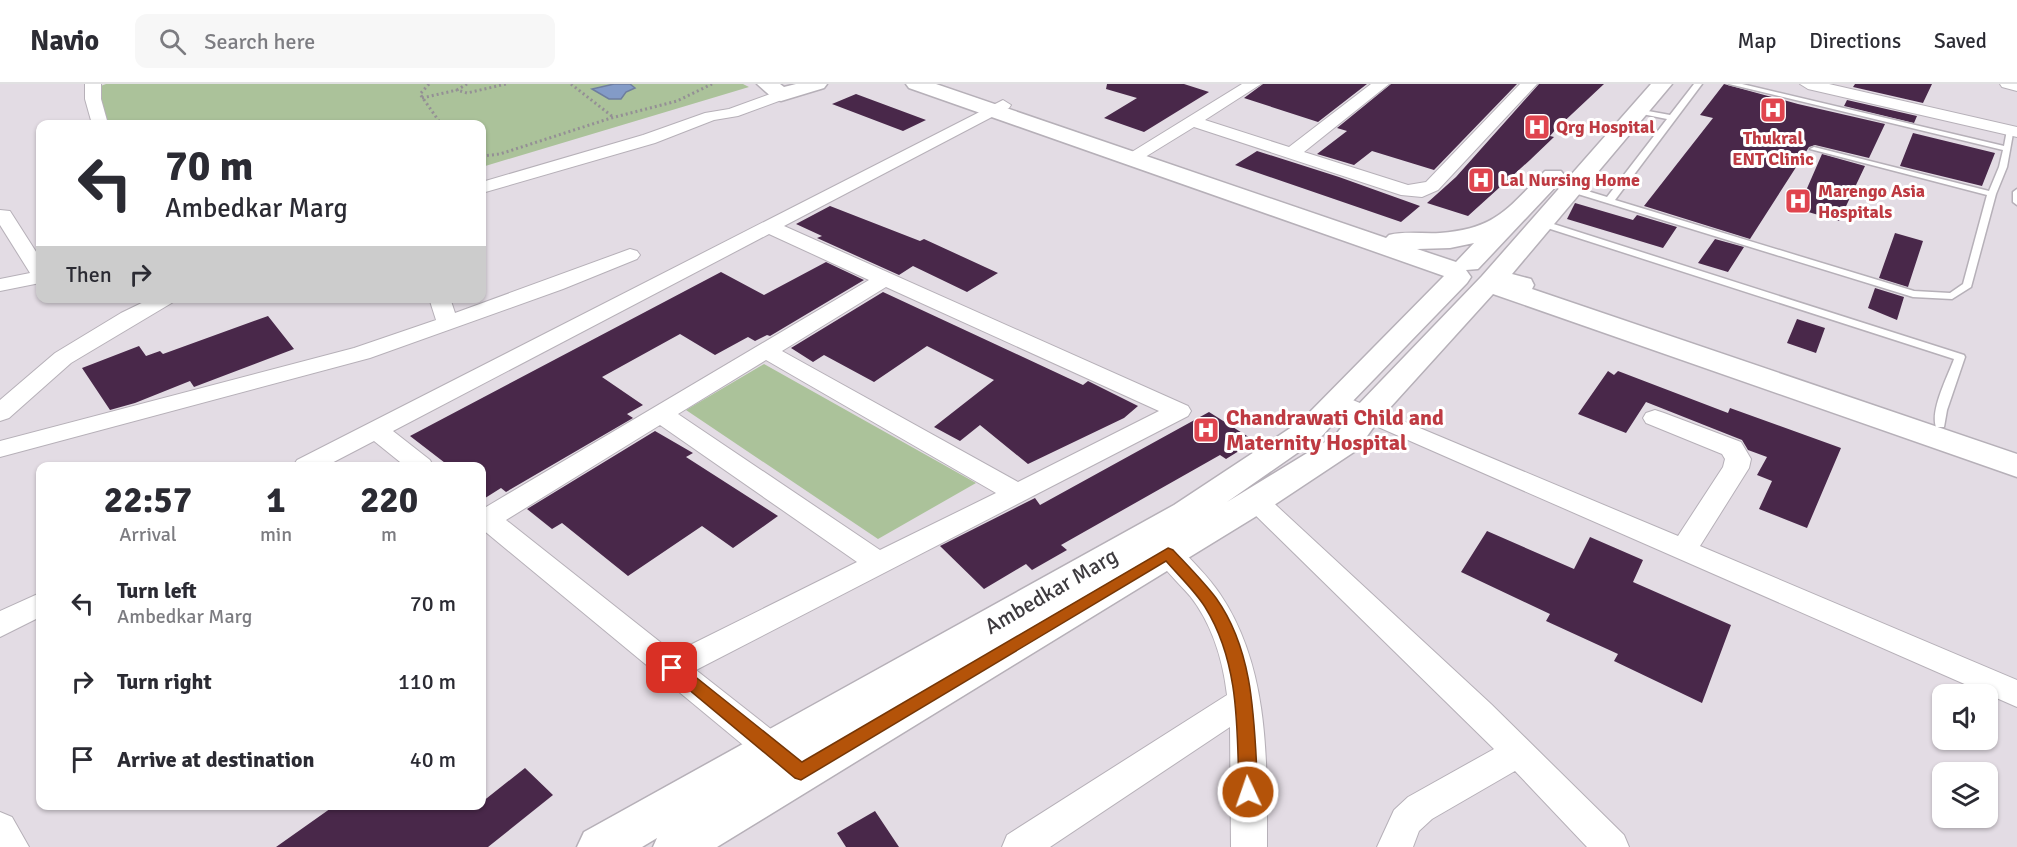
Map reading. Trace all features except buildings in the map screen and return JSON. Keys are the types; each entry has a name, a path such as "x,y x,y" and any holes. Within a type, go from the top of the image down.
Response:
{"street":[{"path":"93,84 93,99 99,120"},
{"path":"916,84 999,108 1393,244 1475,275 1940,424 2017,451"},
{"path":"942,84 999,108"},
{"path":"1135,155 1253,84"},
{"path":"1292,153 1381,84"},
{"path":"1192,121 1407,191 1422,191 1432,186 1529,84"},
{"name":"Ambedkar Marg","path":"600,847 1186,514 1312,428 1352,407 1475,275 1513,219 1638,84"},
{"name":"Ambedkar Marg","path":"676,847 1256,501 1346,443 1352,407 1420,316 1541,223 1662,84"},
{"path":"1808,84 2014,131"},
{"path":"2008,84 2017,86"},
{"path":"486,187 649,139 711,116 732,113 788,87"},
{"path":"314,462 999,108"},
{"path":"3,215 36,269"},
{"path":"1393,244 1461,240 1513,219"},
{"path":"672,668 1179,411 769,227"},
{"path":"1393,244 1415,274 1422,295 1420,316"},
{"path":"0,449 362,353 630,255"},
{"path":"0,285 36,276"},
{"path":"486,516 885,279"},
{"path":"0,413 63,358 129,318 160,303"},
{"path":"441,303 448,323"},
{"path":"1559,303 2017,466"},
{"path":"766,351 1017,493"},
{"path":"1352,407 2017,694"},
{"path":"661,414 879,563"},
{"path":"1655,418 1732,448 1738,459 1736,468 1683,550"},
{"path":"376,430 416,462"},
{"path":"1256,501 1519,752 1611,847"},
{"path":"486,519 801,772"},
{"path":"1168,553 1210,602 1227,634 1236,660 1244,701 1249,847"},
{"path":"0,624 36,605"},
{"path":"1020,847 1244,701"},
{"path":"1395,847 1406,821 1420,808 1519,752"},
{"path":"0,828 11,847"}],"lane":[{"path":"1609,201 1698,84"},
{"path":"1733,84 2007,149"},
{"path":"1640,111 1671,118"},
{"path":"1572,189 1913,294 1934,297 1952,296 1968,285 1992,194 2014,131"},
{"path":"1814,149 1992,194"},
{"path":"2017,192 2015,200 2017,202"},
{"path":"1541,223 1960,357 1941,410 1940,424"}],"path":[{"path":"429,84 420,94 438,120"},
{"path":"422,98 457,90 467,84"},
{"path":"457,90 467,93 506,84"},
{"path":"571,84 612,117"},
{"path":"486,156 500,154 612,117 664,104 701,92 712,84"}],"green space":[{"path":"106,84 743,84 749,87 486,166 486,120 93,120 84,92"},
{"path":"764,364 976,483 878,539 686,410"}],"water":[{"path":"614,84 630,84 635,88 626,92 621,99 609,99 592,89"}],"place":[{"name":"Thukral ENT Clinic","path":"1773,110"},
{"name":"Qrg Hospital","path":"1537,127"},
{"name":"Lal Nursing Home","path":"1481,180"},
{"name":"Marengo Asia Hospitals","path":"1798,201"},
{"name":"Chandrawati Child and Maternity Hospital","path":"1206,430"}],"route":[{"path":"672,668 801,772 1168,553 1210,602 1227,634 1236,660 1244,701 1248,792"}]}
